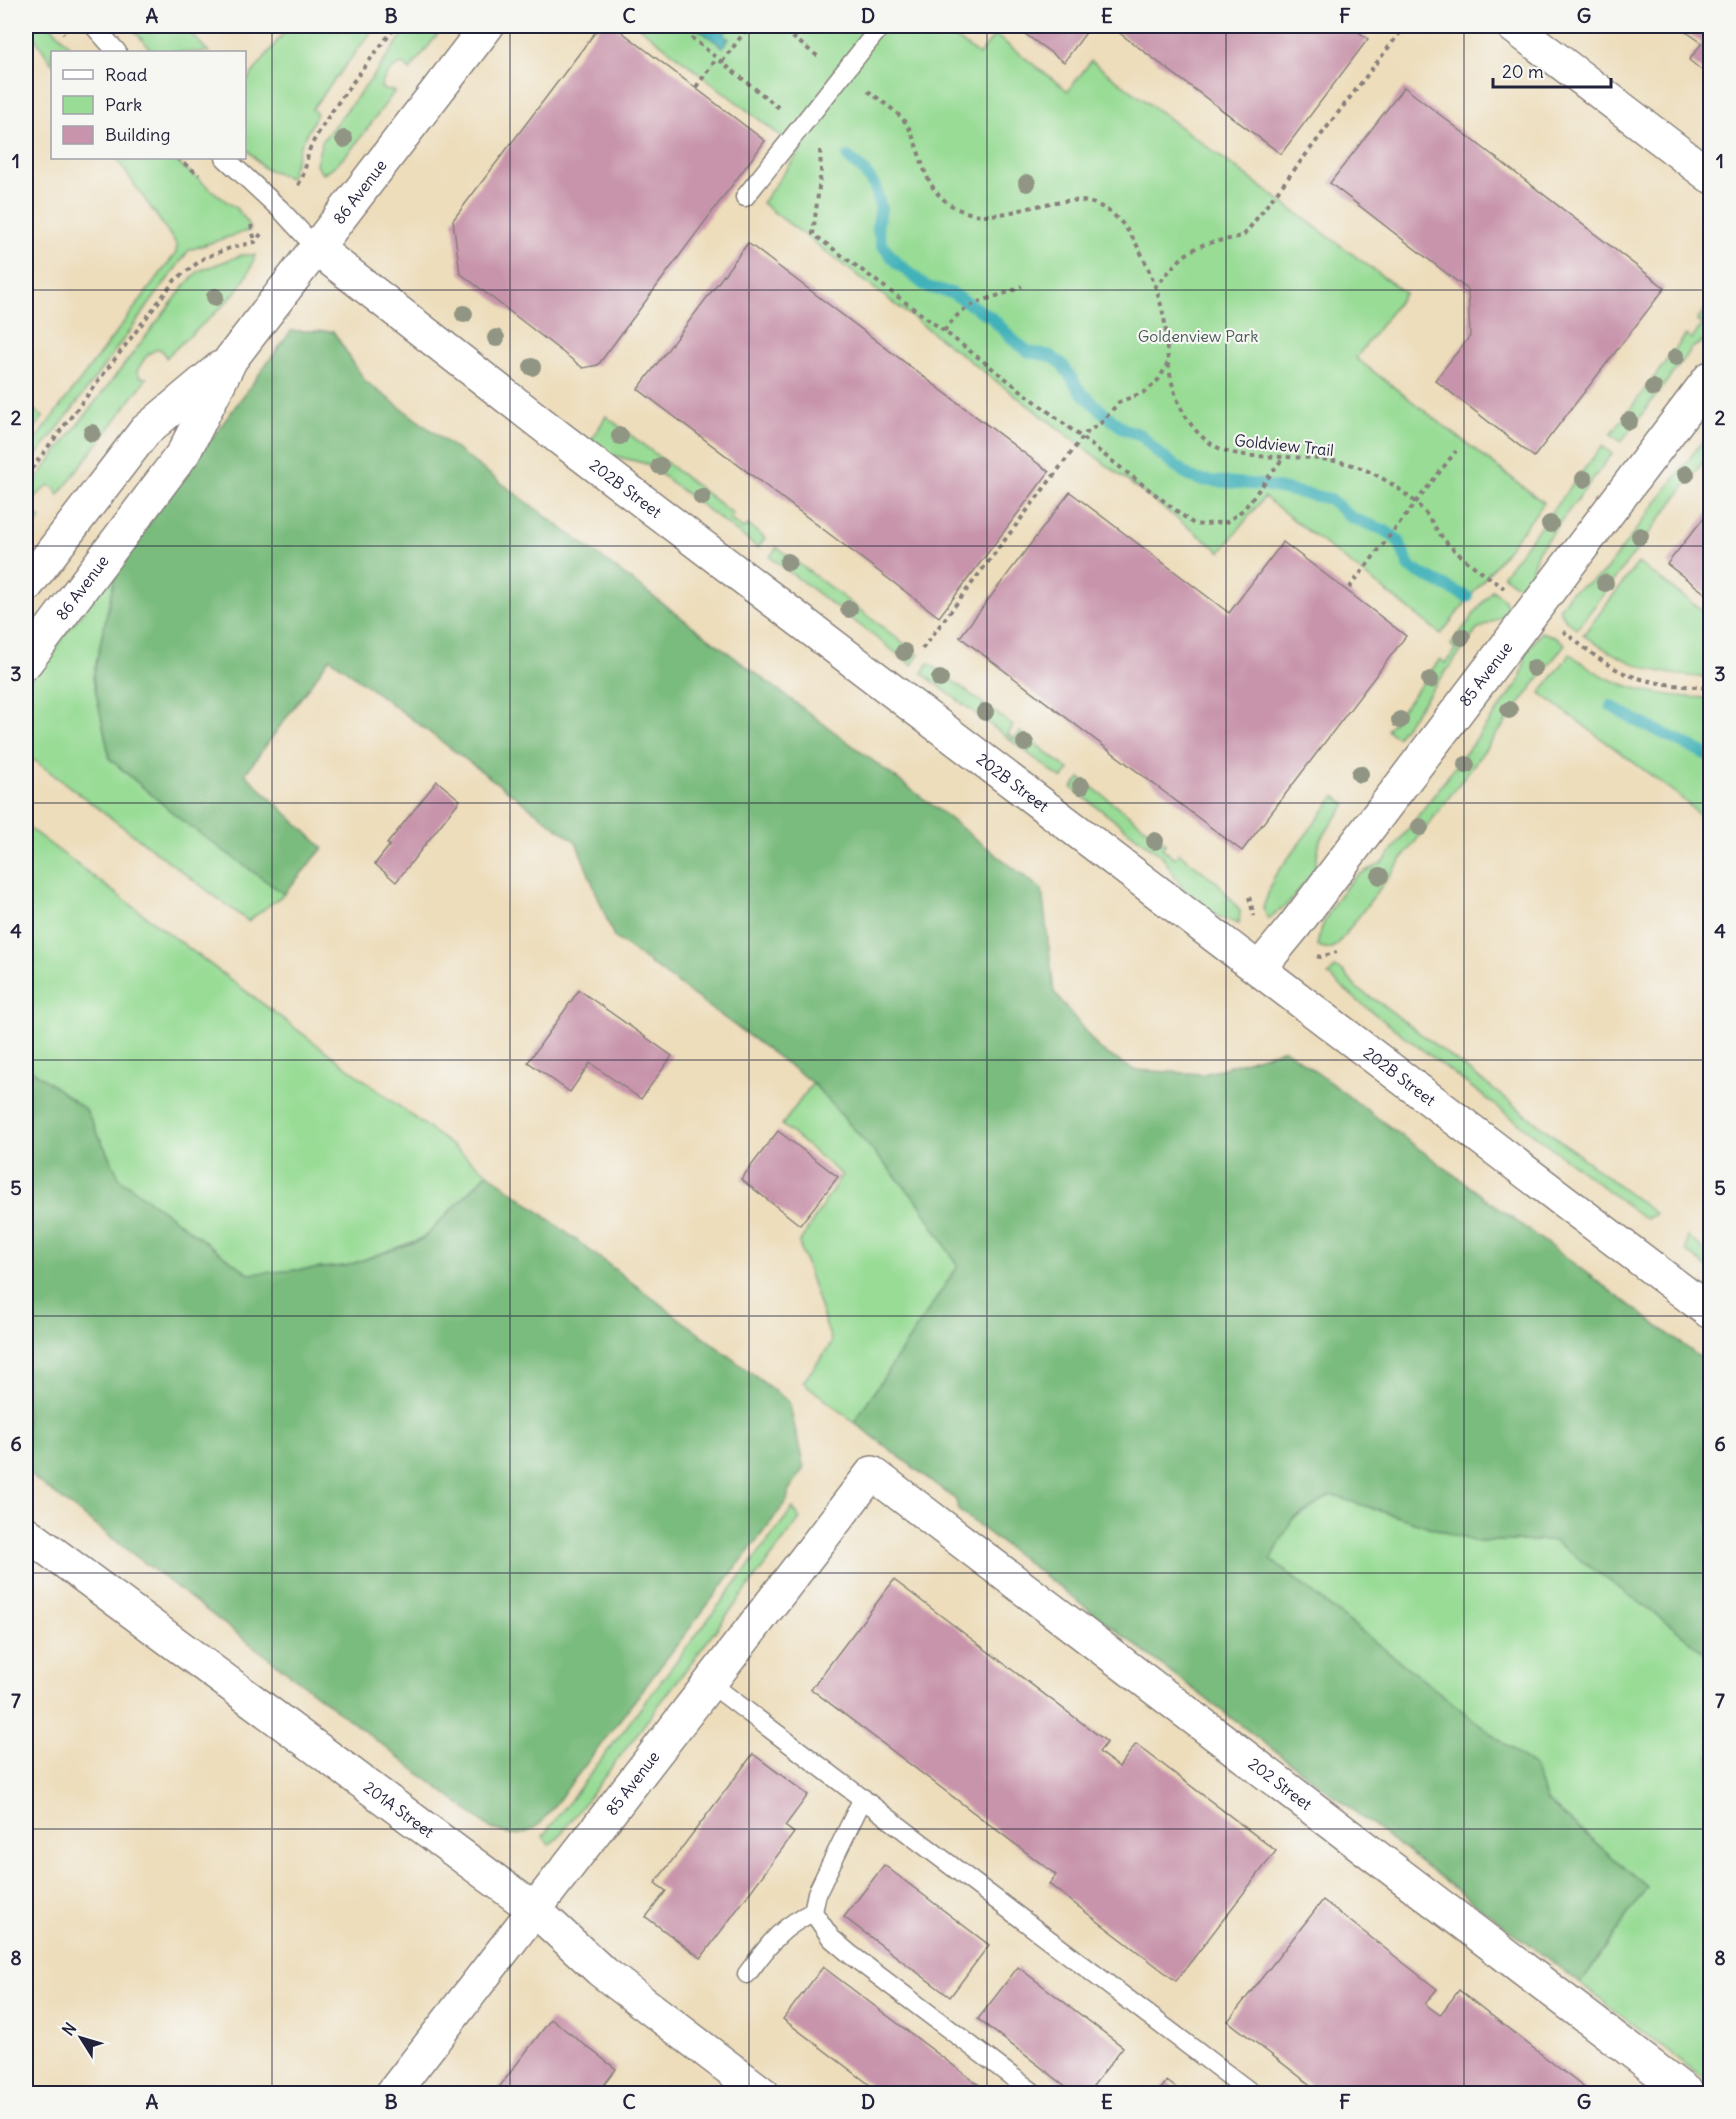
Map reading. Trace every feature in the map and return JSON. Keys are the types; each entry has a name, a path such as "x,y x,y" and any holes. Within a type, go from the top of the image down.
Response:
{"street":[{"name":"86 Avenue","path":"26,662 184,452 231,359 487,26"},
{"path":"1513,26 1710,176"},
{"name":"202B Street","path":"316,248 571,446 1710,1312"},
{"name":"86 Avenue","path":"26,586 145,431 231,359"},
{"name":"85 Avenue","path":"1259,969 1295,925 1710,378"},
{"name":"85 Avenue","path":"392,2094 872,1473"},
{"name":"202 Street","path":"872,1473 1688,2094"},
{"name":"201A Street","path":"26,1533 535,1910 600,1970 763,2094"}],"lane":[{"path":"94,26 116,51"},
{"path":"745,197 880,26"},
{"path":"226,159 280,209 316,248"},
{"path":"711,1684 1253,2094"},
{"path":"863,1798 817,1893 813,1912 831,1938 851,1955 1035,2094"},
{"path":"747,1974 778,1933 795,1920 813,1912"}],"path":[{"path":"304,176 310,146 328,116 396,26"},
{"path":"677,26 819,141 821,171 813,234 944,331 1195,525 1227,522 1244,509 1283,457"},
{"path":"722,62 749,26"},
{"name":"Goldview Trail","path":"778,26 889,107 908,125 923,170 935,193 957,208 974,213 1001,215 1035,205 1064,200 1096,205 1118,218 1143,255 1164,318 1168,363 1175,397 1187,420 1206,441 1233,454 1322,459 1368,471 1388,481 1416,504 1452,548 1511,593"},
{"path":"1154,288 1178,260 1189,252 1204,244 1244,235 1405,26"},
{"path":"696,87 717,58"},
{"path":"26,476 175,280 204,258 255,242"},
{"path":"944,331 967,308 1010,292 1022,285"},
{"path":"922,649 1086,433 1102,422 1111,408 1119,402 1147,392 1159,379 1168,363"},
{"path":"1349,588 1456,451"},
{"path":"1557,626 1604,662 1622,672 1665,683 1710,688"}],"green space":[{"path":"27,26 51,26 74,51 51,51 51,62"},
{"path":"130,26 183,26 208,51 152,51"},
{"path":"289,26 376,26 312,109 317,114 300,147 290,178 264,168 246,148 246,82"},
{"path":"409,26 444,26 410,70 404,64 389,72 381,87 384,90 395,91 362,137 342,159 322,174 316,164 322,141 369,82"},
{"name":"Goldenview Park","path":"638,26 910,26 923,36 932,26 939,26 979,55 995,35 1068,91 1091,61 1405,293 1356,358 1544,503 1441,634 1264,497 1221,552 762,203 800,151"},
{"path":"117,159 173,159 236,208 246,220 250,230 189,250 62,423 26,468 26,452 176,253 177,245"},
{"path":"242,255 255,255 250,270 231,298 166,358 164,352 159,349 146,357 137,371 140,377 147,378 58,496 55,489 49,485 34,500 30,512 41,518 26,538 26,492 187,283 199,271"},
{"path":"1710,303 1710,337 1692,348 1621,442 1611,434 1686,335 1692,339 1702,325 1697,321"},
{"path":"291,331 333,331 365,381 932,805 1042,890 1054,992 1100,1050 1134,1070 1204,1074 1285,1049 1710,1365 1710,1658 1669,1624 1554,1541 1473,1541 1331,1495 1292,1520 1271,1560 1534,1767 1547,1801 1647,1887 1581,1984 958,1510 956,1500 854,1422 958,1266 919,1203 813,1083 614,937 576,842 330,658 245,774 323,848 284,894 180,819 110,759 93,678 117,567"},
{"path":"26,410 36,411 43,417 26,441"},
{"path":"606,416 733,514 730,519 743,529 748,525 765,538 758,548 647,464 611,455 591,441"},
{"path":"1710,431 1710,453 1577,629 1566,620 1559,609 1571,592 1599,577 1606,570"},
{"path":"1602,446 1612,454 1538,551 1529,587 1514,584 1503,575"},
{"path":"777,547 919,655 912,665 770,557"},
{"path":"1638,563 1710,616 1710,677 1675,675 1643,667 1613,654 1583,635"},
{"path":"117,567 93,678 110,759 180,819 284,894 248,921 26,754 26,685"},
{"path":"1492,590 1503,598 1509,610 1508,613 1477,630 1397,737 1387,730 1440,659 1445,663 1456,650 1451,645"},
{"path":"1541,632 1565,644 1337,945 1329,949 1317,946 1325,920 1340,894 1355,877 1384,861 1520,681 1527,651"},
{"path":"1570,654 1601,675 1631,687 1683,697 1710,698 1710,825 1679,796 1540,693"},
{"path":"929,663 1013,726 1008,734 1014,739 1020,732 1069,770 1062,779 922,673"},
{"path":"1080,778 1166,843 1162,848 1175,858 1179,853 1218,883 1240,911 1239,924 1217,916 1184,891 1163,857 1072,788"},
{"path":"1335,796 1346,804 1320,840 1314,871 1290,902 1268,919 1263,908 1274,877"},
{"path":"26,826 488,1173 423,1238 346,1266 249,1274 120,1179 86,1110 26,1066"},
{"path":"1335,968 1343,971 1356,988 1383,1005 1656,1214 1645,1219 1358,1001 1328,975"},
{"path":"26,1066 86,1110 120,1179 249,1274 346,1266 423,1239 488,1173 789,1402 804,1468 789,1490 787,1501 541,1823 528,1832 518,1835 492,1829 26,1472"},
{"path":"813,1083 919,1203 958,1266 854,1422 803,1382 832,1343 799,1243 842,1175 782,1125"},
{"path":"1688,1237 1710,1254 1710,1270 1686,1251"},
{"path":"1331,1495 1473,1541 1554,1541 1669,1624 1710,1658 1710,2083 1581,1984 1647,1887 1547,1801 1534,1767 1271,1560 1292,1520"},
{"path":"793,1508 800,1519 561,1834 549,1845 543,1836"}],"water":[{"path":"694,26 725,26 728,28 724,35 729,39 723,47"}],"building":[{"path":"600,26 614,26 765,141 598,365 583,368 460,273 453,220"},
{"path":"1014,26 1091,26 1064,62"},
{"path":"1110,26 1350,26 1368,39 1281,154"},
{"path":"1678,26 1710,26 1710,77 1689,60 1702,43"},
{"path":"1404,87 1665,288 1534,457 1435,380 1470,336 1468,290 1330,183"},
{"path":"748,243 1049,472 939,617 638,389"},
{"path":"1070,492 1229,613 1283,542 1406,636 1242,851 960,637"},
{"path":"1710,510 1710,597 1667,564"},
{"path":"437,781 460,800 396,882 375,864 390,845 387,844"},
{"path":"579,990 672,1056 641,1099 590,1063 570,1092 528,1062"},
{"path":"778,1131 838,1177 800,1225 741,1179"},
{"path":"894,1580 1107,1742 1099,1752 1119,1767 1136,1744 1276,1851 1176,1981 1049,1884 1056,1875 811,1689"},
{"path":"753,1754 808,1795 785,1826 794,1833 701,1958 646,1917 666,1891 655,1883"},
{"path":"884,1865 989,1945 950,1997 844,1917"},
{"path":"1323,1900 1437,1989 1425,2004 1440,2015 1459,1990 1592,2094 1322,2094 1228,2021"},
{"path":"823,1967 991,2094 882,2094 783,2019"},
{"path":"1018,1967 1123,2047 1087,2094 1076,2094 978,2019"},
{"path":"551,2019 616,2069 597,2094 494,2094"},
{"path":"1167,2081 1184,2094 1157,2094"}],"waterway":[{"path":"848,157 864,171 875,187 881,208 877,227 882,245 896,262 927,287 952,293 992,318 1013,340 1029,352 1051,356 1062,364 1080,391 1106,415 1124,429 1141,435 1157,452 1189,476 1199,480 1263,485 1330,499 1352,518 1384,530 1398,540 1410,568 1467,597"},
{"path":"1611,706 1710,756"}]}
